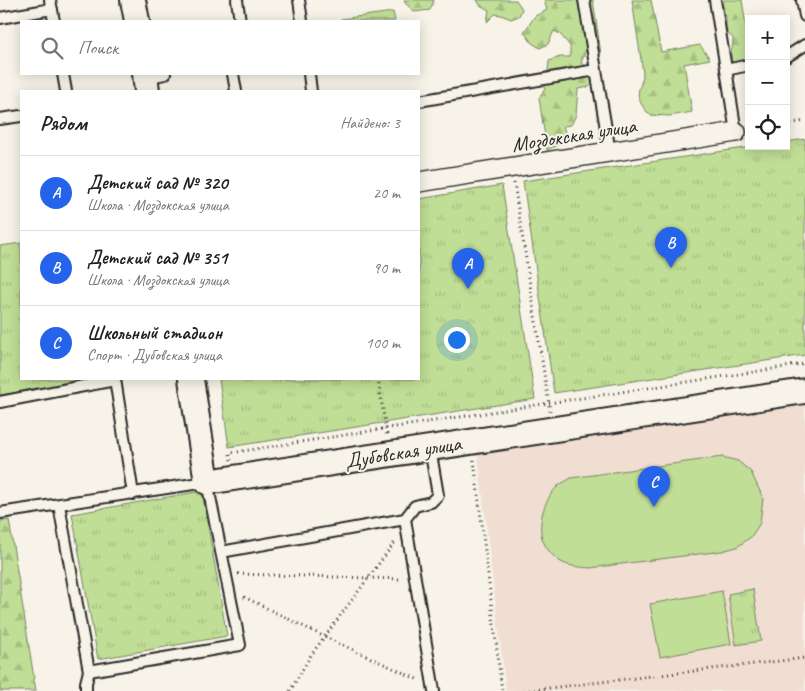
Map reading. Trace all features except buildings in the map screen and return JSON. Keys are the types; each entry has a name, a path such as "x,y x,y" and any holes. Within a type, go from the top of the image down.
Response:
{"street":[{"path":"134,0 137,20"},
{"name":"Моздокская улица","path":"420,182 736,132"},
{"path":"191,380 207,482"},
{"name":"Дубовская улица","path":"207,482 805,391"}],"lane":[{"path":"237,0 240,20"},
{"path":"299,0 302,20"},
{"path":"584,0 610,152"},
{"path":"715,0 736,132"},
{"path":"802,0 805,16"},
{"path":"0,18 51,5 54,20"},
{"path":"790,54 805,45"},
{"path":"726,70 745,66"},
{"path":"420,100 596,70"},
{"path":"63,75 66,90"},
{"path":"233,75 236,90"},
{"path":"309,75 311,90"},
{"path":"0,119 20,116"},
{"path":"0,402 115,380 133,494"},
{"path":"430,448 438,495 430,502 415,506 406,523 433,689"},
{"path":"89,671 240,645 207,482"},
{"name":"Дубовская улица","path":"0,513 207,482"},
{"path":"60,505 89,671 86,691"},
{"path":"221,552 406,523"}],"path":[{"path":"790,123 805,121"},
{"path":"511,167 553,429"},
{"path":"234,478 230,453 805,364"},
{"path":"378,380 386,428"},
{"path":"472,442 502,691"},
{"path":"290,691 311,655 368,579 406,523"},
{"path":"225,573 415,579"},
{"path":"229,589 433,689"},
{"path":"524,691 805,658"}],"shaded area":[{"path":"805,398 805,691 506,691 477,449"}],"green space":[{"path":"404,0 434,0 430,10 415,12"},
{"path":"477,0 516,0 522,9 519,16 511,19 495,14 487,22 489,10 480,5"},
{"path":"544,0 593,0 601,54 586,50 581,63 601,75 589,87 578,89 576,115 571,125 563,126 566,135 560,144 547,150 539,98 545,89 539,76 548,71 549,61 560,57 570,57 570,46 560,34 554,31 548,44 540,48 532,43 524,32 535,16 547,10"},
{"path":"632,0 651,0 661,52 700,45 710,59 684,64 692,112 670,116 650,115 641,103 638,92 643,73"},
{"path":"721,0 742,0 745,20 745,70 736,69 733,64 731,57 733,38 726,32 726,16 720,8"},
{"path":"393,12 395,20 341,20"},
{"path":"805,139 805,355 554,393 523,181 745,148 745,150 790,150 790,141"},
{"path":"502,185 535,399 229,447 219,380 420,380 420,199"},
{"path":"20,243 20,380 96,380 0,395 0,246"},
{"path":"722,457 738,461 751,472 763,498 760,523 751,537 737,547 722,551 590,568 573,566 559,561 543,542 541,520 547,501 558,486 571,478"},
{"path":"202,491 227,636 98,659 72,514"},
{"path":"9,520 36,691 0,691 0,521"},
{"path":"753,589 761,641 736,645 728,594"},
{"path":"722,591 731,644 660,657 650,604"}],"place":[{"name":"Детский сад № 351","path":"671,268"},
{"name":"Детский сад № 320","path":"468,289"},
{"name":"Школьный стадион","path":"654,507"}]}
